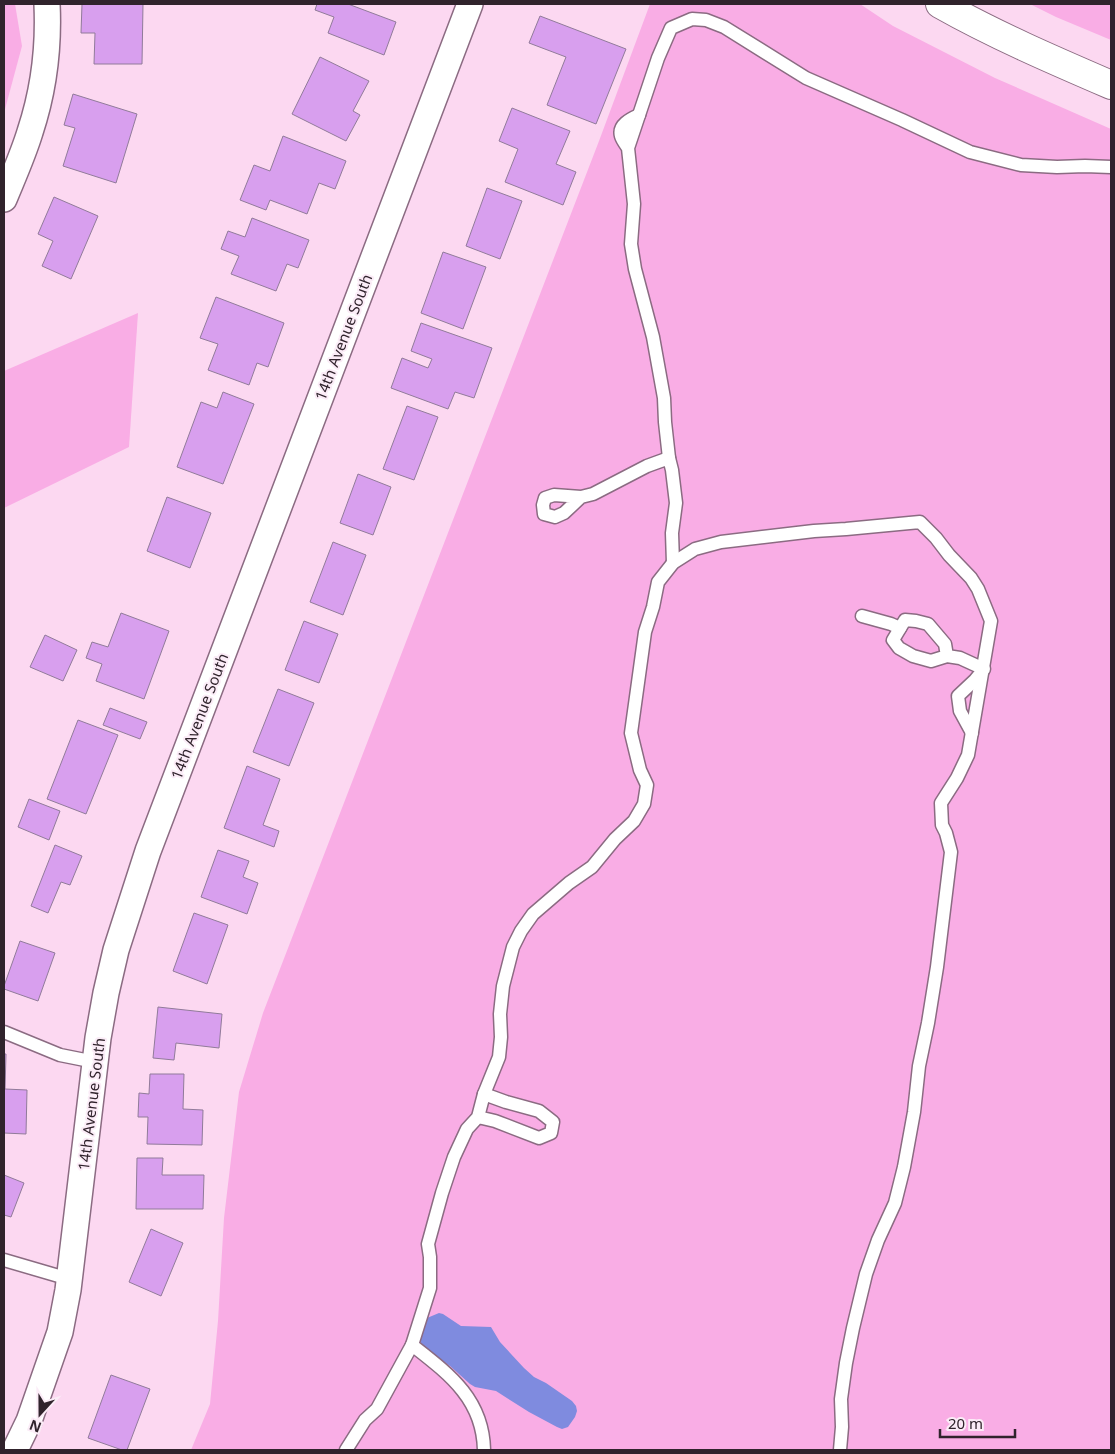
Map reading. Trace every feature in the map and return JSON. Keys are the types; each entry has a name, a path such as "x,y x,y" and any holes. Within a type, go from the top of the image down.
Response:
{"street":[{"path":"4,200 30,132 42,87 48,31 47,4"},
{"name":"14th Avenue South","path":"15,1450 29,1421 60,1332 69,1279 106,993 116,950 148,851 470,4"},
{"path":"940,4 1031,51 1111,85"}],"lane":[{"path":"674,563 672,533 676,503 665,422 664,398 653,337 635,269 631,244 634,204 628,148 655,66 671,28 692,19 706,20 724,27 806,78 970,152 1021,165 1111,168"},
{"path":"581,497 593,494 647,466 670,458"},
{"path":"346,1450 365,1420 377,1409 412,1345 430,1288 428,1244 442,1193 454,1157 467,1129 478,1117 484,1094 499,1057 503,986 513,947 533,914 569,883 592,867 615,839 634,821 644,804 647,785 640,770 631,733 645,632 658,582 674,563 695,549 721,542 814,531 920,522 971,578 978,589 991,621 968,755 941,804 942,825 951,852 928,1023 919,1066 914,1112 896,1203 878,1240 866,1274 853,1328 841,1399 842,1427 840,1450"},
{"path":"862,616 900,628"},
{"path":"947,656 945,644 928,624 905,620 893,640 899,648 913,656 932,661 947,656 960,658 984,669"},
{"path":"972,733 960,711 958,696 984,669"},
{"path":"4,1032 60,1056 96,1062"},
{"path":"478,1117 495,1121 540,1138 551,1134 553,1122 540,1111 484,1094"},
{"path":"4,1260 69,1279"},
{"path":"412,1345 450,1375 471,1400 484,1436 484,1450"}],"shaded area":[{"path":"4,4 15,4 22,46 4,113"},
{"path":"650,4 860,4 893,26 995,78 1111,129 1111,1450 191,1450 210,1404 218,1321 224,1218 239,1092 263,1013"},
{"path":"1030,4 1111,4 1111,40 1056,17"},
{"path":"138,313 129,447 4,508 4,371"}],"water":[{"path":"439,1313 461,1326 491,1327 500,1342 524,1368 534,1377 572,1401 576,1406 575,1417 568,1427 562,1429 557,1427 496,1391 475,1387 423,1347 420,1341 427,1318"}],"building":[{"path":"82,4 143,4 142,64 94,64 95,33 81,33"},
{"path":"317,4 348,4 396,22 384,55 328,33 334,17 315,10"},
{"path":"540,16 626,49 596,124 547,105 566,57 529,43"},
{"path":"320,57 369,81 353,111 360,115 346,141 292,114"},
{"path":"73,94 137,114 116,183 63,166 75,128 64,125"},
{"path":"512,108 570,131 556,164 576,172 563,205 505,182 518,149 499,141"},
{"path":"283,136 346,161 335,189 319,183 307,214 270,200 266,210 240,200 254,165 270,171"},
{"path":"487,188 522,201 500,259 466,246"},
{"path":"54,197 98,216 71,279 42,266 53,241 38,234"},
{"path":"252,218 309,240 298,268 287,264 276,291 231,274 239,256 221,249 228,231 245,237"},
{"path":"443,252 486,267 463,329 421,313"},
{"path":"216,297 284,323 268,367 257,363 249,385 208,370 218,344 200,338"},
{"path":"421,323 492,348 474,398 455,392 448,409 391,388 402,358 428,368 432,359 411,351"},
{"path":"223,392 254,404 223,484 177,467 201,402 217,408"},
{"path":"407,406 438,417 414,480 383,469"},
{"path":"358,474 391,487 373,535 340,523"},
{"path":"167,497 211,513 190,568 147,551"},
{"path":"333,542 366,555 343,615 310,602"},
{"path":"121,613 169,631 144,699 96,681 102,664 86,658 92,642 108,647"},
{"path":"304,621 338,634 319,683 285,670"},
{"path":"45,635 77,650 63,681 30,667"},
{"path":"278,689 314,703 289,766 253,752"},
{"path":"110,708 147,722 140,739 103,725"},
{"path":"78,720 118,735 86,814 47,799"},
{"path":"247,766 280,779 263,825 279,831 274,847 224,828"},
{"path":"29,799 60,811 49,840 18,827"},
{"path":"55,845 82,856 70,885 61,882 48,913 31,906"},
{"path":"218,850 249,861 243,877 258,883 247,914 201,897"},
{"path":"194,913 228,925 207,984 173,971"},
{"path":"20,941 55,953 38,1001 4,989"},
{"path":"158,1007 222,1014 219,1048 176,1043 174,1060 153,1058"},
{"path":"4,1054 6,1054 5,1089 27,1090 26,1134 4,1133"},
{"path":"150,1074 184,1074 183,1109 203,1110 202,1145 147,1144 148,1117 138,1117 139,1093 149,1094"},
{"path":"137,1158 163,1158 162,1175 204,1175 203,1209 136,1209"},
{"path":"4,1175 24,1183 11,1217 4,1215"},
{"path":"151,1229 183,1243 161,1296 129,1282"},
{"path":"111,1375 150,1389 127,1450 88,1438"}]}
